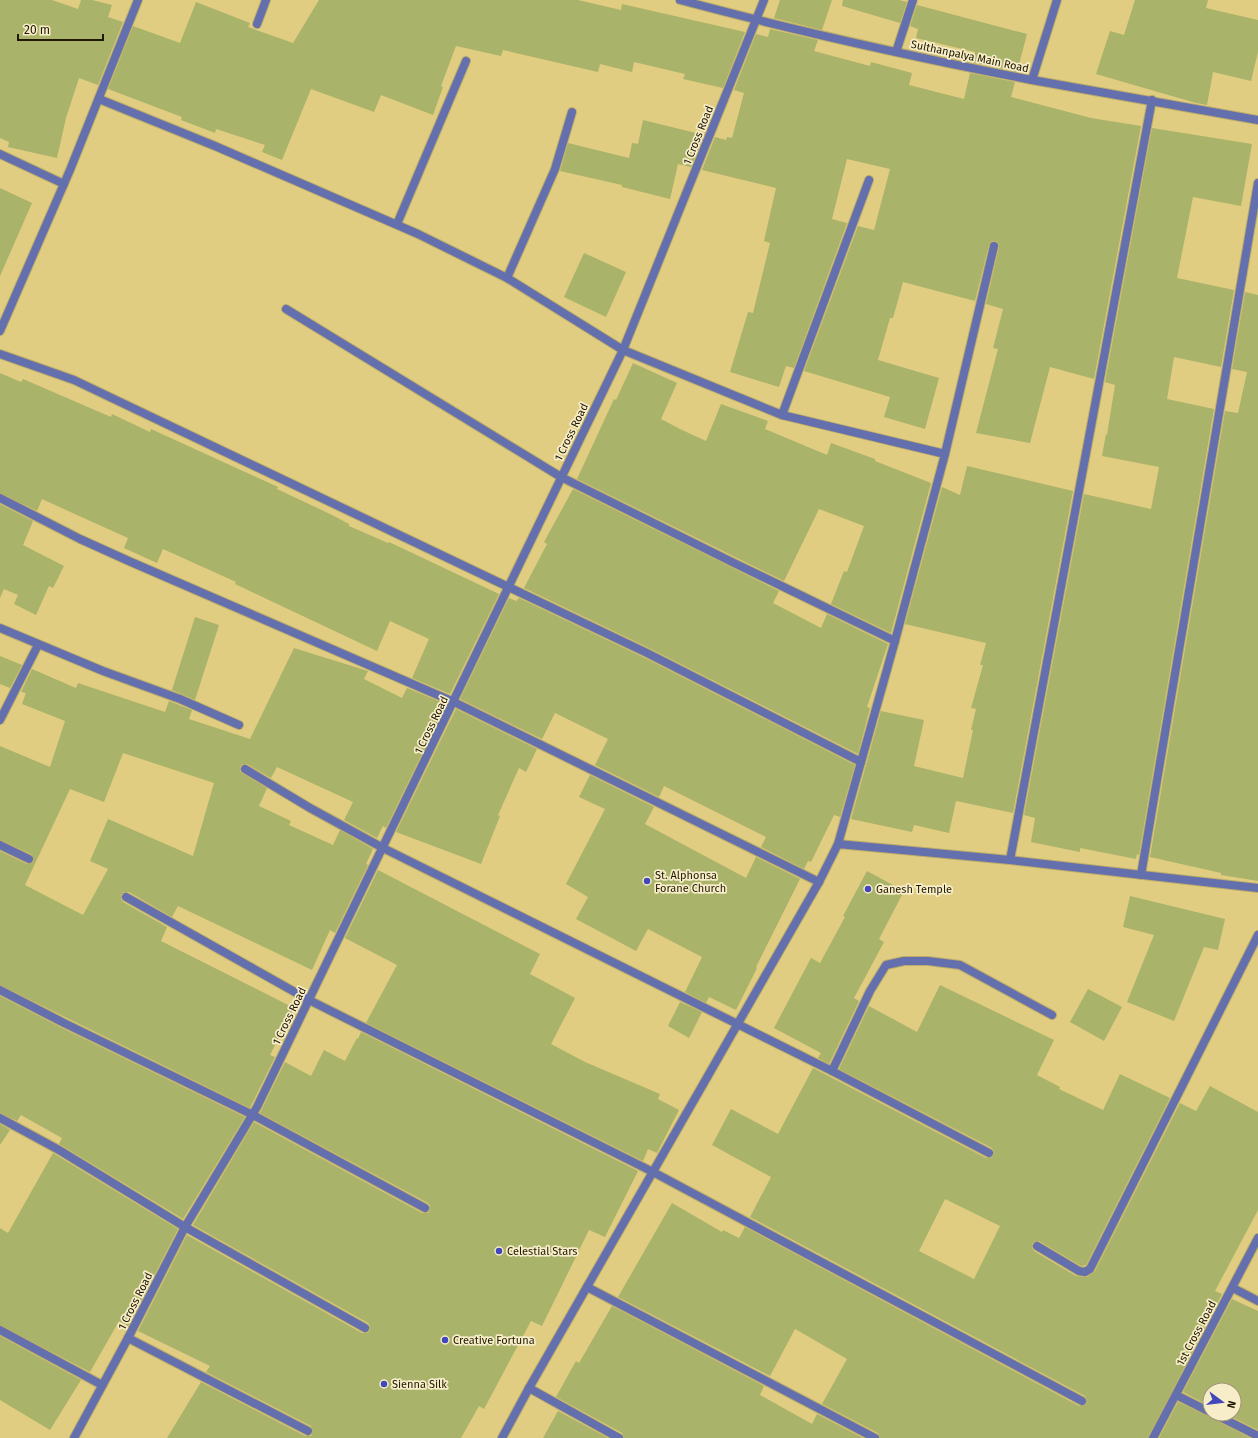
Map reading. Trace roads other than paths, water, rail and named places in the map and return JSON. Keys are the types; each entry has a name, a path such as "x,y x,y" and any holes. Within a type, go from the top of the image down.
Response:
{"street":[{"path":"0,331 64,184 138,0"},
{"path":"257,24 266,0"},
{"name":"Sulthanpalya Main Road","path":"680,0 756,20 896,52 1032,80 1152,100 1258,120"},
{"name":"1 Cross Road","path":"74,1438 128,1338 185,1227 253,1115 623,350 764,0"},
{"path":"896,52 913,0"},
{"path":"1032,80 1057,0"},
{"path":"397,224 466,61"},
{"path":"99,99 215,146 397,224 507,278 623,350 782,415 945,454"},
{"path":"1010,860 1152,100"},
{"path":"507,278 555,169 572,112"},
{"path":"0,154 64,184"},
{"path":"782,415 868,180"},
{"path":"1141,876 1258,183"},
{"path":"502,1438 529,1388 819,882 838,844 895,641 945,454 994,246"},
{"path":"286,309 561,477 895,641"},
{"path":"0,354 74,380 647,653 861,762"},
{"path":"0,498 80,539 131,562 454,702 819,882"},
{"path":"0,628 38,645 180,699 239,725"},
{"path":"0,720 38,645"},
{"path":"245,769 310,808 383,848 832,1071 989,1153"},
{"path":"838,844 1010,860 1141,876 1258,888"},
{"path":"0,845 29,859"},
{"path":"126,897 309,1000 653,1172 1082,1401"},
{"path":"1037,1246 1079,1271 1085,1272 1090,1269 1258,935"},
{"path":"832,1071 870,992 886,964 904,961 928,961 960,965 1052,1015"},
{"path":"0,990 64,1024 253,1115 424,1208"},
{"path":"0,1118 59,1150 185,1227 365,1328"},
{"name":"1st Cross Road","path":"1153,1438 1258,1238"},
{"path":"587,1287 875,1438"},
{"path":"1232,1288 1258,1301"},
{"path":"0,1330 102,1385"},
{"path":"128,1338 308,1431"},
{"path":"529,1388 619,1438"},
{"path":"1176,1395 1202,1408"},
{"path":"1230,1422 1258,1436"}],"place":[{"name":"St. Alphonsa Forane Church","path":"647,881"},
{"name":"Ganesh Temple","path":"868,889"},
{"name":"Celestial Stars","path":"499,1251"},
{"name":"Creative Fortuna","path":"445,1340"},
{"name":"Sienna Silk","path":"384,1384"}]}
